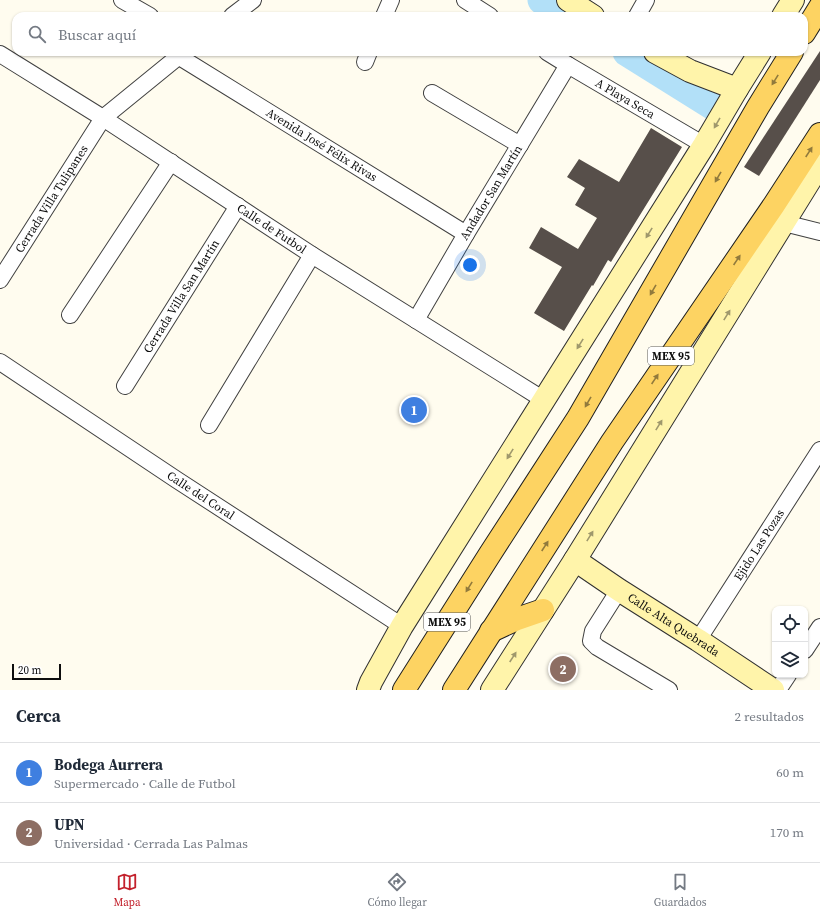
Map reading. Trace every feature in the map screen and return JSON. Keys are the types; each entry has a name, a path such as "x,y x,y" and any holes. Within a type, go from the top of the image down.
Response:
{"main road":[{"path":"786,12 793,0"},
{"path":"570,1 587,12"},
{"path":"808,26 820,7"},
{"path":"662,56 690,71 737,89"},
{"path":"368,690 402,626 704,145 758,56"},
{"name":"MEX 95","path":"404,690 578,418 758,107 790,56"},
{"name":"MEX 95","path":"454,690 612,442 774,205 820,134"},
{"path":"492,690 575,560 820,164"},
{"name":"Calle Alta Quebrada","path":"575,560 773,690"},
{"path":"491,630 543,610"}],"street":[{"path":"122,0 143,12"},
{"path":"237,12 253,0"},
{"path":"386,12 391,0"},
{"path":"465,0 484,12"},
{"path":"639,12 646,0"},
{"name":"Calle de Futbol","path":"0,54 103,118 312,255 544,400"},
{"name":"Cerrada Villa Tulipanes","path":"0,280 103,118 179,56"},
{"name":"Avenida José Félix Rivas","path":"184,56 466,234"},
{"name":"A Playa Seca","path":"553,56 704,145"},
{"name":"Andador San Martín","path":"416,320 568,65"},
{"path":"432,93 520,145"},
{"path":"70,315 171,162"},
{"name":"Cerrada Villa San Martín","path":"125,386 238,206"},
{"path":"784,223 820,232"},
{"path":"209,425 312,255"},
{"name":"Calle del Coral","path":"0,362 177,480 402,626"},
{"name":"Ejido Las Pozas","path":"698,640 820,450"},
{"path":"619,590 593,630 591,641 596,647 669,690"},
{"path":"808,645 820,627"},
{"path":"778,690 786,678"}],"building":[{"path":"820,51 820,80 759,176 744,167"},
{"path":"651,128 682,147 611,262 608,260 564,331 534,313 562,267 529,248 541,227 578,249 597,218 575,205 585,188 567,177 579,159 619,182"}],"waterway":[{"path":"542,0 562,12"},
{"path":"633,56 715,107"}],"place":[{"name":"Bodega Aurrera","path":"414,410"},
{"name":"UPN","path":"563,669"}]}
